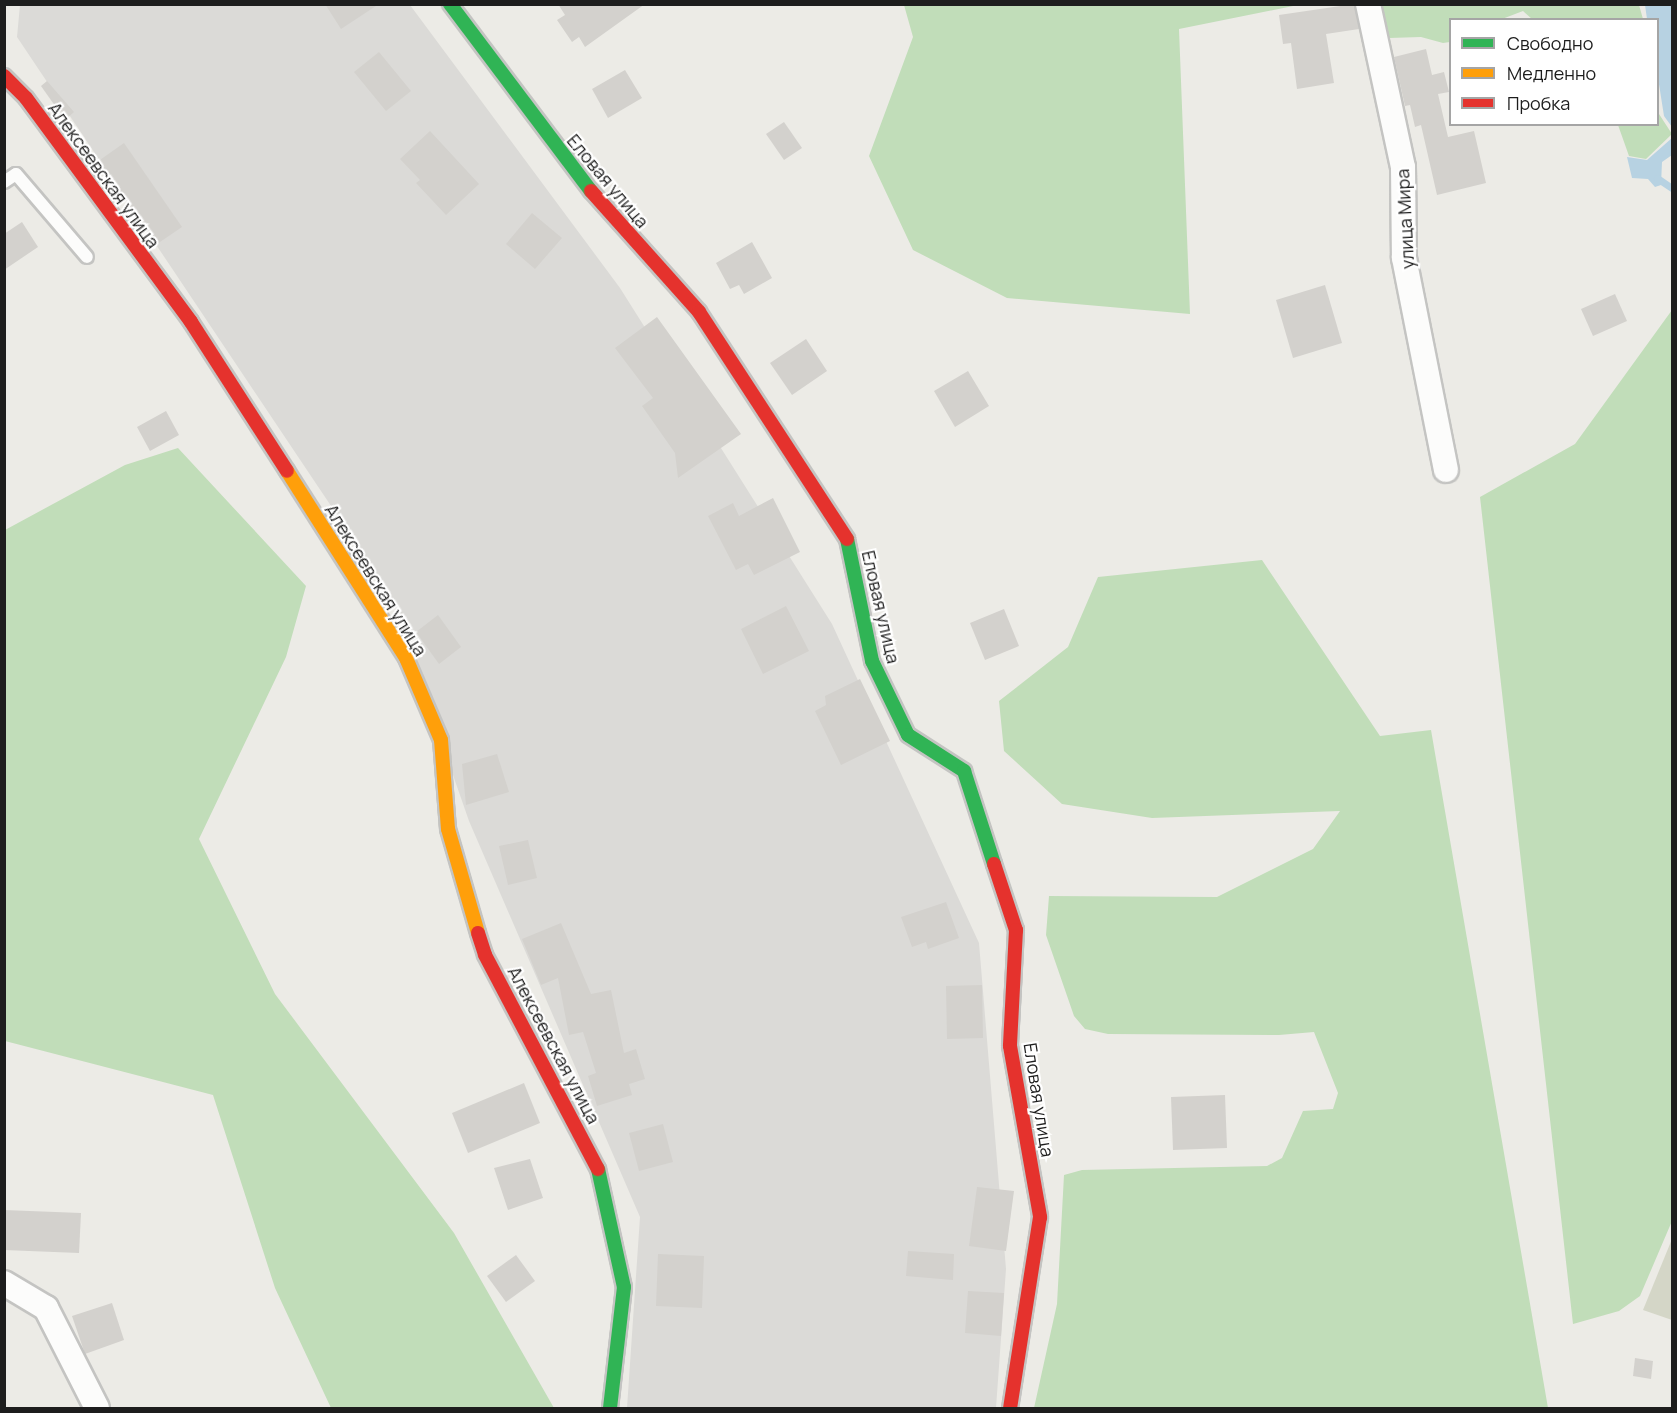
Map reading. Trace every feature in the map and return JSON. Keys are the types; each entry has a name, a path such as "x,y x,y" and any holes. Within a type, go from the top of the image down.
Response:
{"street":[{"name":"Еловая улица","path":"450,4 574,172 699,312 846,535 872,661 908,735 964,771 1016,930 1010,1046 1040,1217 1010,1408"},
{"name":"улица Мира","path":"1368,4 1403,167 1404,258 1446,470"},
{"name":"Алексеевская улица","path":"4,76 26,98 191,322 406,658 441,740 448,829 485,955 596,1161 624,1287 610,1408"},
{"path":"4,1283 46,1308 97,1408"}],"lane":[{"path":"4,183 16,174 87,257"}],"shaded area":[{"path":"20,5 410,5 620,288 832,624 979,943 1006,1269 996,1408 627,1408 640,1217 469,821 390,594 17,37"},
{"path":"1672,1239 1672,1320 1643,1310"}],"green space":[{"path":"904,5 1298,5 1179,29 1190,314 1007,298 913,250 869,156 913,37"},
{"path":"1380,5 1639,5 1643,18 1531,18 1523,11 1505,18 1449,18 1449,42 1443,43 1421,37 1389,38"},
{"path":"1659,114 1672,134 1646,159 1629,156 1618,126 1659,126"},
{"path":"1672,310 1672,1221 1640,1296 1619,1311 1573,1324 1480,497 1575,444"},
{"path":"178,448 306,586 286,657 199,839 275,994 454,1233 554,1408 331,1408 275,1288 213,1095 5,1041 5,530 125,465"},
{"path":"1262,560 1380,736 1431,730 1548,1408 1034,1408 1057,1304 1064,1175 1082,1170 1267,1166 1282,1158 1303,1111 1333,1109 1338,1093 1314,1032 1279,1035 1108,1034 1085,1029 1074,1016 1046,935 1049,896 1217,897 1313,849 1340,811 1152,818 1062,804 1004,751 999,701 1068,647 1098,577"}],"water":[{"path":"1645,5 1672,5 1672,127 1664,116 1659,84 1659,18 1647,18"},
{"path":"1672,138 1672,155 1662,162 1661,185 1655,187 1648,179 1632,178 1627,157 1647,160"}],"building":[{"path":"325,4 379,4 341,29"},
{"path":"558,4 645,4 585,47 579,37 572,42 557,20 565,15"},
{"path":"1354,4 1359,29 1326,34 1334,83 1297,89 1291,43 1283,44 1279,15"},
{"path":"1426,49 1432,75 1444,72 1449,92 1438,94 1448,137 1474,131 1486,183 1437,195 1421,125 1415,127 1410,105 1405,106 1394,57"},
{"path":"379,52 411,91 386,111 354,72"},
{"path":"625,70 642,98 608,118 592,89"},
{"path":"47,81 74,112 65,120 41,86"},
{"path":"784,122 802,148 784,160 766,134"},
{"path":"430,131 479,184 446,215 416,183 420,180 400,159"},
{"path":"124,143 182,227 157,244 97,162"},
{"path":"532,213 562,238 535,269 506,244"},
{"path":"22,222 38,247 4,270 4,234"},
{"path":"752,242 772,278 744,294 739,285 730,289 716,263"},
{"path":"1325,285 1342,343 1293,358 1276,300"},
{"path":"1615,294 1627,321 1593,336 1581,309"},
{"path":"657,317 741,434 678,478 675,453 642,406 653,398 615,348"},
{"path":"806,339 827,371 792,395 770,363"},
{"path":"968,371 989,406 955,427 934,391"},
{"path":"166,411 179,435 150,451 137,427"},
{"path":"773,498 800,552 754,575 748,564 736,570 708,516 733,503 739,516"},
{"path":"786,606 809,651 763,674 741,629"},
{"path":"1004,609 1019,646 985,660 970,623"},
{"path":"438,615 461,647 439,664 416,632"},
{"path":"860,679 890,741 841,765 815,711 826,705 825,696"},
{"path":"497,754 509,792 466,805 462,764"},
{"path":"528,840 537,878 508,885 499,846"},
{"path":"946,902 959,938 928,949 926,942 912,947 901,917"},
{"path":"561,923 591,994 611,990 624,1053 636,1049 645,1079 629,1084 632,1095 597,1106 588,1076 596,1073 583,1032 569,1035 558,978 541,985 522,939"},
{"path":"982,985 983,1038 947,1039 946,986"},
{"path":"524,1083 540,1123 468,1153 452,1113"},
{"path":"1225,1095 1227,1148 1173,1150 1171,1097"},
{"path":"663,1124 673,1162 639,1171 629,1133"},
{"path":"530,1159 543,1198 508,1210 494,1168"},
{"path":"977,1187 1014,1191 1006,1251 969,1246"},
{"path":"4,1210 81,1213 79,1253 4,1250"},
{"path":"908,1251 954,1254 953,1280 906,1276"},
{"path":"658,1254 704,1256 702,1308 656,1306"},
{"path":"516,1255 535,1281 506,1302 487,1276"},
{"path":"968,1291 1004,1293 1001,1336 965,1333"},
{"path":"112,1303 124,1340 85,1354 72,1316"},
{"path":"1635,1358 1653,1361 1651,1379 1633,1376"}],"waterway":[{"path":"1657,178 1672,188"}],"traffic: fast":[{"path":"450,4 591,191"},
{"path":"847,539 872,661 908,735 964,771 994,864"},
{"path":"598,1169 624,1287 610,1408"}],"traffic: slow":[{"path":"287,471 406,658 441,740 448,829 478,933"}],"traffic: jam":[{"path":"4,76 26,98 191,322 287,471"},
{"path":"591,191 699,312 847,539"},
{"path":"994,864 1016,930 1010,1046 1040,1217 1010,1408"},
{"path":"478,933 485,955 598,1169"}]}
